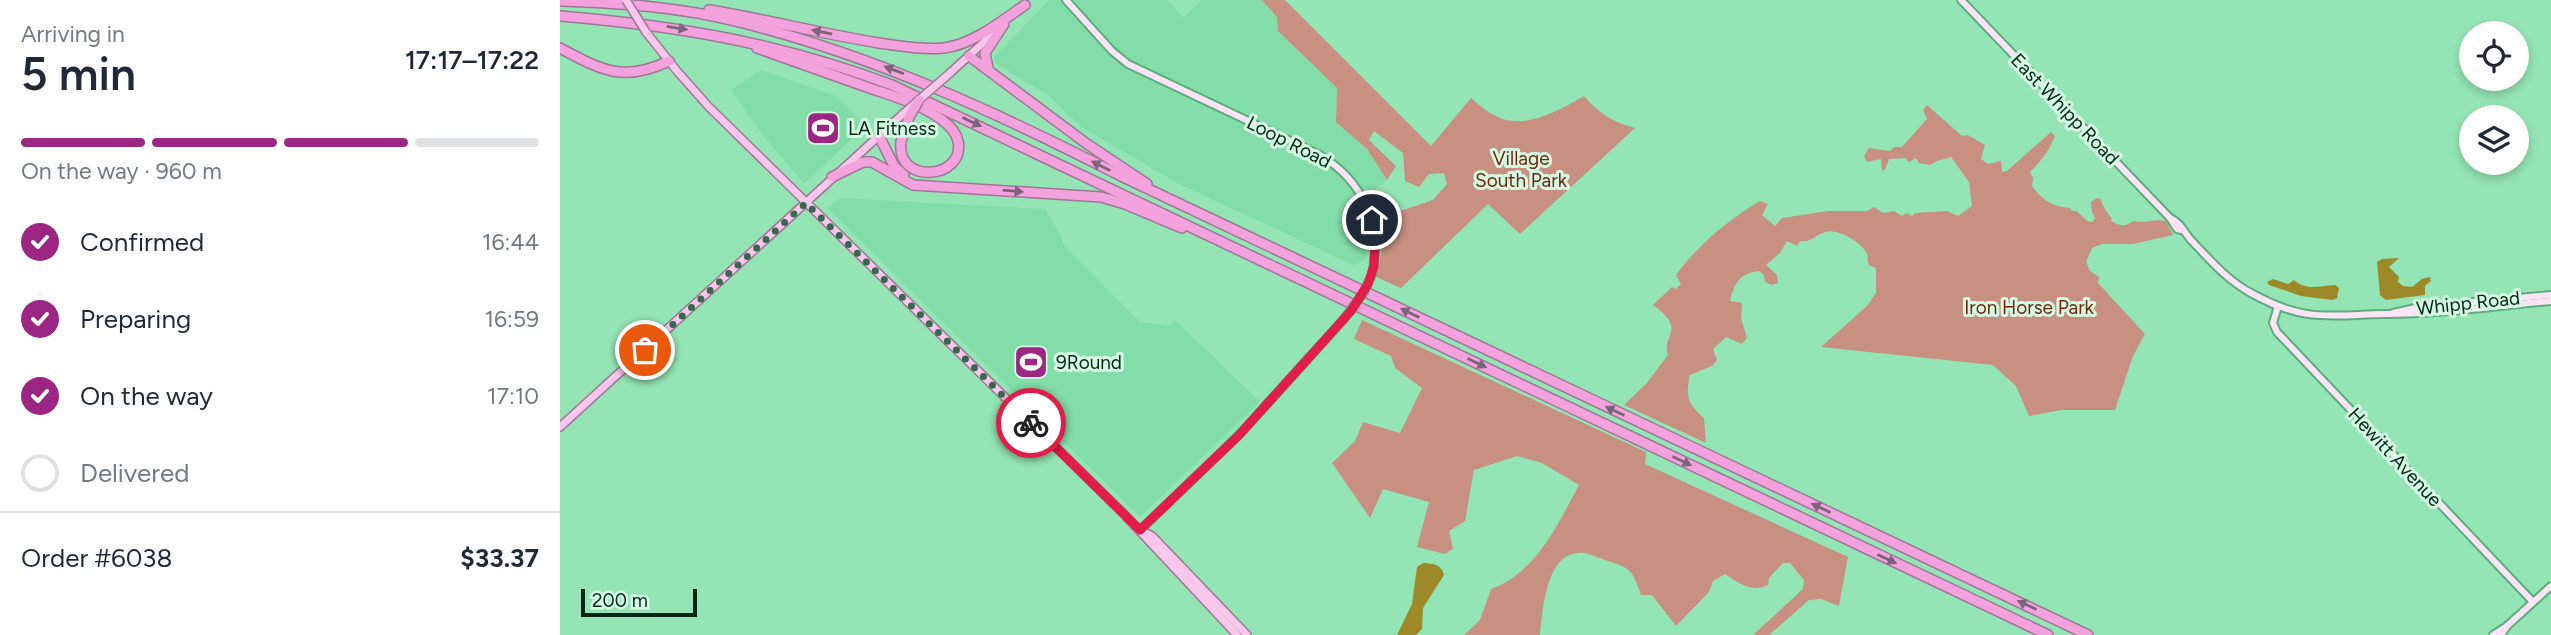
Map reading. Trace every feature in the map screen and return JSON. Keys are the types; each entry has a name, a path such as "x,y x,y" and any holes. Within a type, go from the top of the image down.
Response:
{"highway":[{"path":"560,1 627,4 740,22 829,46 879,65 992,113 2088,635"},
{"path":"656,8 719,11 853,39 913,48 945,48 983,33 1028,3"},
{"path":"560,16 667,26 723,37 798,53 891,85 2048,635"},
{"path":"991,73 985,62 985,53 1004,24"},
{"path":"723,37 888,94 930,112 953,130 959,142 956,155 949,166 937,172 924,174 912,168 903,157 901,144 907,115 919,100"},
{"path":"560,48 594,66 618,73 638,72 669,61"},
{"path":"969,55 1162,196"},
{"path":"879,136 894,166 901,173 912,179 939,185"},
{"path":"832,177 863,162 872,162 912,185 1090,196 1113,200 1283,270"}],"main road":[{"path":"626,0 646,32 709,107 1140,530 1148,542 1247,635"},
{"path":"919,100 1028,3"},
{"path":"560,427 832,177 907,115"},
{"path":"1226,618 1237,635"}],"street":[{"name":"Loop Road","path":"1066,0 1112,51 1128,64 1320,155 1344,172 1361,194 1372,220 1375,247 1371,274 1364,292 1343,320 1239,435 1140,530"},
{"name":"East Whipp Road","path":"1961,0 2226,276 2278,306"},
{"name":"Whipp Road","path":"2386,314 2420,307 2551,295"},
{"name":"Whipp Road","path":"2278,306 2304,314 2327,317 2420,314 2551,301"},
{"name":"Hewitt Avenue","path":"2278,306 2273,320 2275,329 2533,602"},
{"path":"2493,635 2507,626 2551,586"},
{"path":"2501,635 2507,626"}],"shaded area":[{"path":"1049,0 1168,0 1183,18 1202,0 1262,0 1277,17 1278,31 1337,88 1336,122 1367,149 1387,180 1358,204 1368,231 1365,260 1353,265 1177,183 1080,126 1048,95 995,63 994,57"},
{"path":"761,70 836,96 867,125 804,184 762,134 731,90"},
{"path":"841,198 1045,209 1063,244 1140,322 1168,326 1175,320 1260,402 1140,517 827,208"},
{"path":"2399,258 2389,267 2399,277 2398,282 2412,287 2422,279 2430,277 2431,281 2425,286 2425,295 2386,300 2380,295 2377,262"},
{"path":"2273,279 2288,284 2294,280 2308,287 2335,285 2339,288 2337,298 2333,300 2301,296 2269,285 2267,282"},
{"path":"1423,563 1434,564 1444,575 1423,608 1422,629 1416,635 1397,635 1412,604 1417,567"}],"green space":[{"name":"Village South Park","path":"1262,0 1285,0 1431,146 1471,98 1494,115 1516,121 1540,117 1584,96 1607,116 1635,128 1520,234 1488,204 1401,288 1376,277 1384,239 1382,217 1433,200 1447,184 1444,173 1429,174 1419,187 1405,181 1403,153 1374,131 1369,140 1396,166 1387,180 1367,149 1336,122 1337,88 1278,31 1277,17"},
{"name":"Iron Horse Park","path":"1927,105 1962,136 1968,135 1985,145 1981,159 1988,164 2001,161 2002,172 2007,171 2051,132 2055,136 2050,146 2030,172 2033,178 2032,186 2048,202 2077,211 2087,221 2092,222 2095,218 2091,202 2097,198 2101,199 2111,221 2117,224 2166,221 2173,235 2133,244 2102,244 2092,248 2086,262 2090,271 2099,277 2098,283 2145,334 2133,356 2115,410 2061,410 2029,416 2016,386 1993,365 1821,347 1867,306 1876,293 1876,268 1869,265 1865,250 1849,237 1830,231 1807,241 1800,241 1797,246 1787,241 1780,253 1766,265 1777,275 1778,283 1772,285 1765,282 1764,275 1759,271 1747,274 1736,284 1730,301 1742,303 1741,318 1747,338 1742,344 1726,337 1713,349 1717,360 1712,366 1690,375 1689,400 1704,418 1706,443 1624,405 1646,384 1668,355 1671,327 1669,321 1653,305 1672,287 1676,289 1681,284 1676,275 1704,243 1736,216 1760,201 1768,204 1762,215 1775,226 1782,218 1828,211 1867,211 1874,207 1883,213 1894,211 1902,216 1907,213 1912,216 1915,213 1947,211 1958,216 1972,206 1969,182 1951,157 1930,165 1919,163 1916,158 1909,162 1905,158 1889,159 1882,171 1881,159 1867,162 1864,156 1869,148 1890,151 1894,147 1902,147 1927,119 1923,110"},
{"path":"1362,320 1646,452 1645,464 1848,557 1839,606 1821,599 1809,600 1769,635 1753,635 1803,589 1804,580 1790,563 1783,563 1769,578 1768,585 1762,587 1745,586 1725,574 1713,581 1709,592 1676,626 1652,595 1641,595 1629,571 1592,555 1571,554 1554,570 1549,583 1540,635 1464,635 1480,620 1491,589 1507,582 1521,571 1544,546 1579,485 1542,463 1517,456 1474,470 1465,521 1449,531 1453,549 1445,554 1417,547 1429,502 1383,489 1370,518 1332,463 1355,441 1363,422 1400,433 1422,388 1395,368 1391,356 1354,339"}],"way so far":[{"path":"645,350 806,203 1031,423"}],"place":[{"name":"LA Fitness","path":"823,128"},
{"name":"9Round","path":"1031,362"}],"route":[{"path":"1031,423 1140,530 1239,435 1351,311 1364,292 1374,266 1375,238 1372,220"}]}
